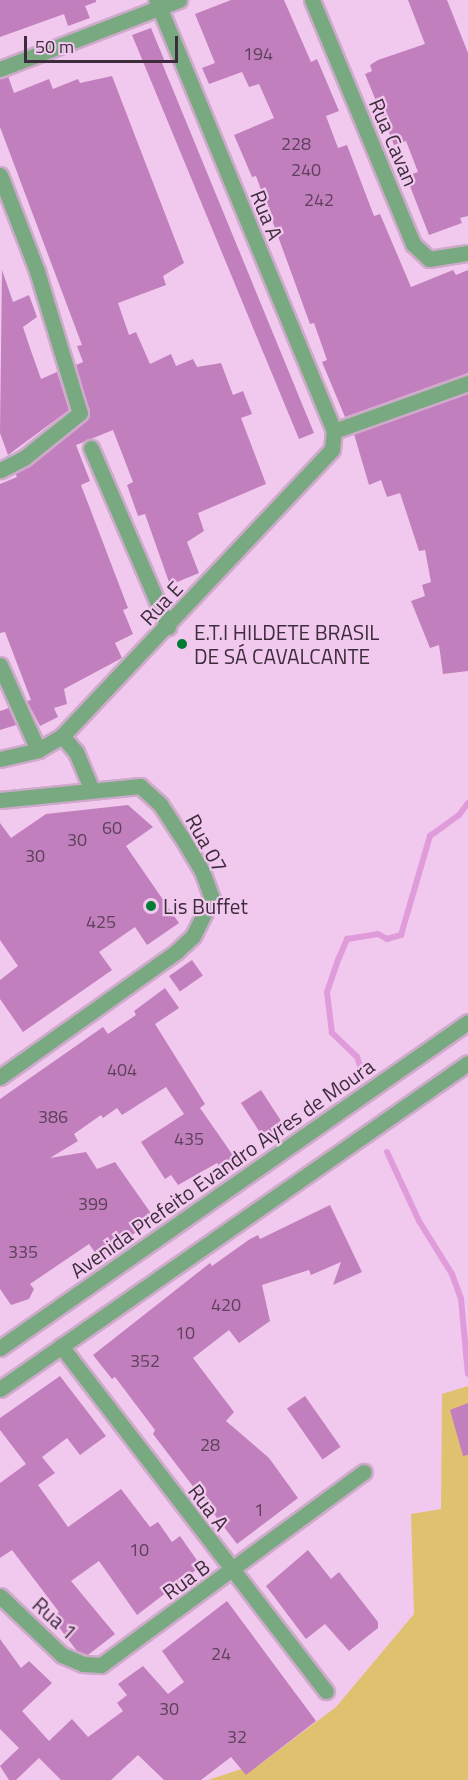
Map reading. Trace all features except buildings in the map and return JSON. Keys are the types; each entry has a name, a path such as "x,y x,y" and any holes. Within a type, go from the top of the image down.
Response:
{"street":[{"path":"0,69 158,4 179,0"},
{"name":"Rua Cavan","path":"312,0 413,244 429,259 468,253"},
{"name":"Rua A","path":"158,4 334,431 332,447"},
{"path":"0,175 37,271 80,413 24,458 0,470"},
{"path":"334,431 468,383"},
{"name":"Rua E","path":"0,759 38,750 62,736 168,627 332,447"},
{"path":"91,448 168,627"},
{"path":"0,665 38,750"},
{"path":"62,736 76,752 92,790"},
{"name":"Rua 07","path":"0,800 132,785 148,790 202,871 212,898 193,936 176,952 0,1077"},
{"name":"Avenida Prefeito Evandro Ayres de Moura","path":"0,1348 468,1022"},
{"path":"0,1389 468,1064"},
{"name":"Rua A","path":"61,1346 326,1691"},
{"name":"Rua B","path":"120,1654 364,1472"},
{"name":"Rua 1","path":"0,1596 62,1655 83,1664 100,1665 120,1654"}],"shaded area":[{"path":"468,1386 468,1780 208,1780 263,1762 336,1707 414,1614 411,1514 441,1509 442,1394"}],"waterway":[{"path":"361,1069 357,1057 332,1033 327,992 339,958 347,939 378,934 387,939 401,935 430,836 459,815 468,803"},
{"path":"387,1152 419,1221 452,1274 461,1299 468,1374"}],"place":[{"name":"E.T.I HILDETE BRASIL DE SÁ CAVALCANTE","path":"182,644"},
{"name":"Lis Buffet","path":"151,906"}]}
